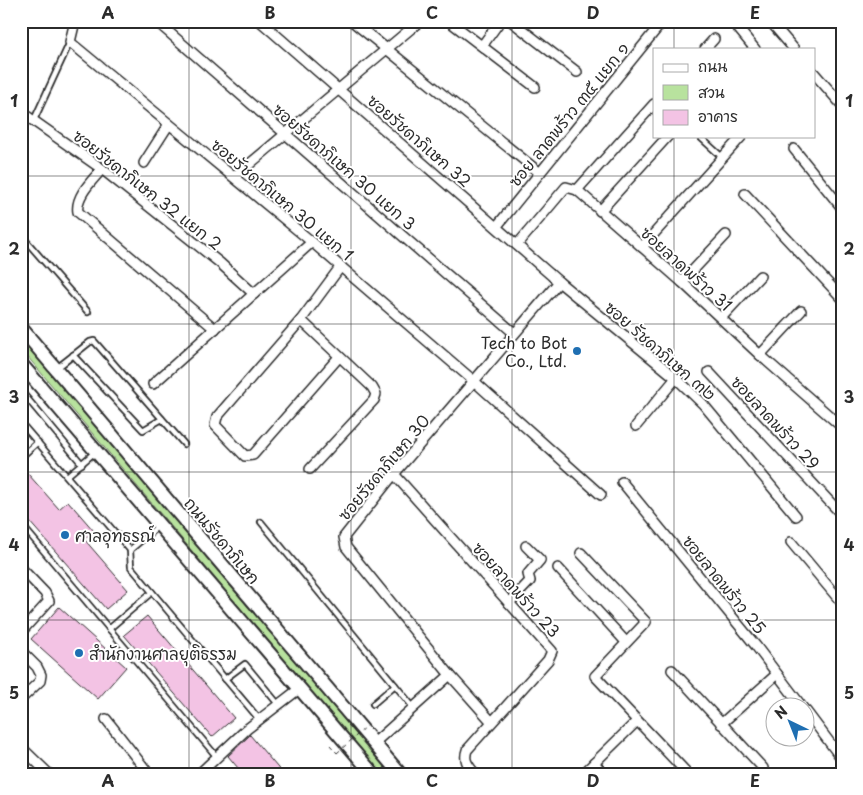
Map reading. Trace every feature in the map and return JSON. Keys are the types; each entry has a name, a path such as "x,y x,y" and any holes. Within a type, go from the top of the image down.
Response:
{"main road":[{"name":"ถนนรัชดาภิเษก","path":"21,328 400,774"},
{"path":"21,364 95,452 161,524 373,774"}],"street":[{"path":"70,42 75,21"},
{"name":"ซอยรัชดาภิเษก 30 แยก 3","path":"156,21 514,333"},
{"name":"ซอยรัชดาภิเษก 32","path":"260,21 559,282"},
{"path":"352,21 540,173"},
{"path":"234,177 420,21"},
{"path":"449,21 535,86"},
{"path":"482,46 500,21"},
{"path":"511,21 577,72"},
{"name":"ซอย ลาดพร้าว ๓๕ แยก ๑","path":"497,226 663,21"},
{"path":"770,21 793,48"},
{"path":"740,24 752,47"},
{"path":"706,48 714,39"},
{"name":"ซอยรัชดาภิเษก 30 แยก 1","path":"70,42 341,266 475,382 601,495"},
{"path":"816,75 842,105"},
{"path":"518,245 566,187 576,190 653,105"},
{"name":"ซอยรัชดาภิเษก 32 แยก 2","path":"21,112 102,169 220,263 254,294"},
{"path":"144,163 169,124"},
{"path":"600,210 666,138"},
{"path":"642,247 740,138"},
{"path":"794,149 842,208"},
{"path":"102,169 81,196 77,206 78,212 215,329"},
{"name":"ซอยลาดพร้าว 31","path":"576,190 682,282 760,355 840,423"},
{"path":"745,194 842,298"},
{"path":"682,282 726,235"},
{"path":"153,384 312,242"},
{"path":"339,356 253,455 245,456 238,451 215,425 214,422 301,320 341,266"},
{"path":"721,318 760,276"},
{"name":"ซอยรัชดาภิเษก 30","path":"491,721 450,676 344,542 344,537 394,474 559,282"},
{"name":"ซอย รัชดาภิเษก ๓๒","path":"559,282 676,378 703,404 796,516"},
{"path":"760,355 801,311"},
{"path":"301,320 372,387 376,394 374,400 310,469"},
{"name":"ซอยลาดพร้าว 29","path":"708,372 842,515"},
{"path":"636,426 676,378"},
{"name":"ซอยลาดพร้าว 23","path":"394,474 552,651 548,660 491,721 467,750 464,756 466,763 475,774"},
{"name":"ซอยลาดพร้าว 25","path":"622,482 795,698"},
{"path":"791,542 842,603"},
{"path":"509,603 530,581 528,574 540,560 526,546"},
{"path":"581,553 646,622 595,676 688,774"},
{"path":"21,568 46,593 49,601 21,632"},
{"path":"558,568 626,642"},
{"path":"21,651 37,667 42,676 40,681 21,699"},
{"path":"672,670 763,768"},
{"path":"721,724 777,674"},
{"path":"374,743 450,676"},
{"path":"199,774 259,719 299,689"},
{"path":"106,719 149,774"},
{"path":"583,774 637,721"},
{"path":"816,724 842,759"},
{"path":"21,747 49,774"},
{"path":"594,763 604,774"}],"lane":[{"path":"34,120 70,42"},
{"path":"701,138 723,157"},
{"path":"21,235 88,312"},
{"path":"56,369 90,342 94,341 184,444"},
{"path":"73,355 143,430 162,419"},
{"path":"21,391 82,464"},
{"path":"21,423 130,550 131,567 259,719"},
{"path":"21,456 38,442"},
{"path":"67,476 95,452"},
{"path":"261,522 414,708"},
{"path":"21,524 217,757"},
{"path":"130,550 161,524"},
{"path":"109,629 152,592"},
{"path":"225,679 245,664 278,704"},
{"path":"373,704 395,685"}],"path":[{"path":"330,745 337,753 367,726"}],"green space":[{"path":"21,339 390,774 381,774 21,349"}],"building":[{"name":"ศาลอุทธรณ์","path":"21,466 59,509 68,501 94,531 84,539 128,590 106,609 21,512"},
{"name":"สำนักงานศาลยุติธรรม","path":"59,607 126,667 98,699 31,639"},
{"path":"147,616 234,718 212,737 124,635"},
{"path":"250,735 283,774 243,774 228,756"}],"place":[{"name":"Tech to Bot Co., Ltd.","path":"577,351"},
{"name":"ศาลอุทธรณ์","path":"65,535"},
{"name":"สำนักงานศาลยุติธรรม","path":"79,653"}]}
